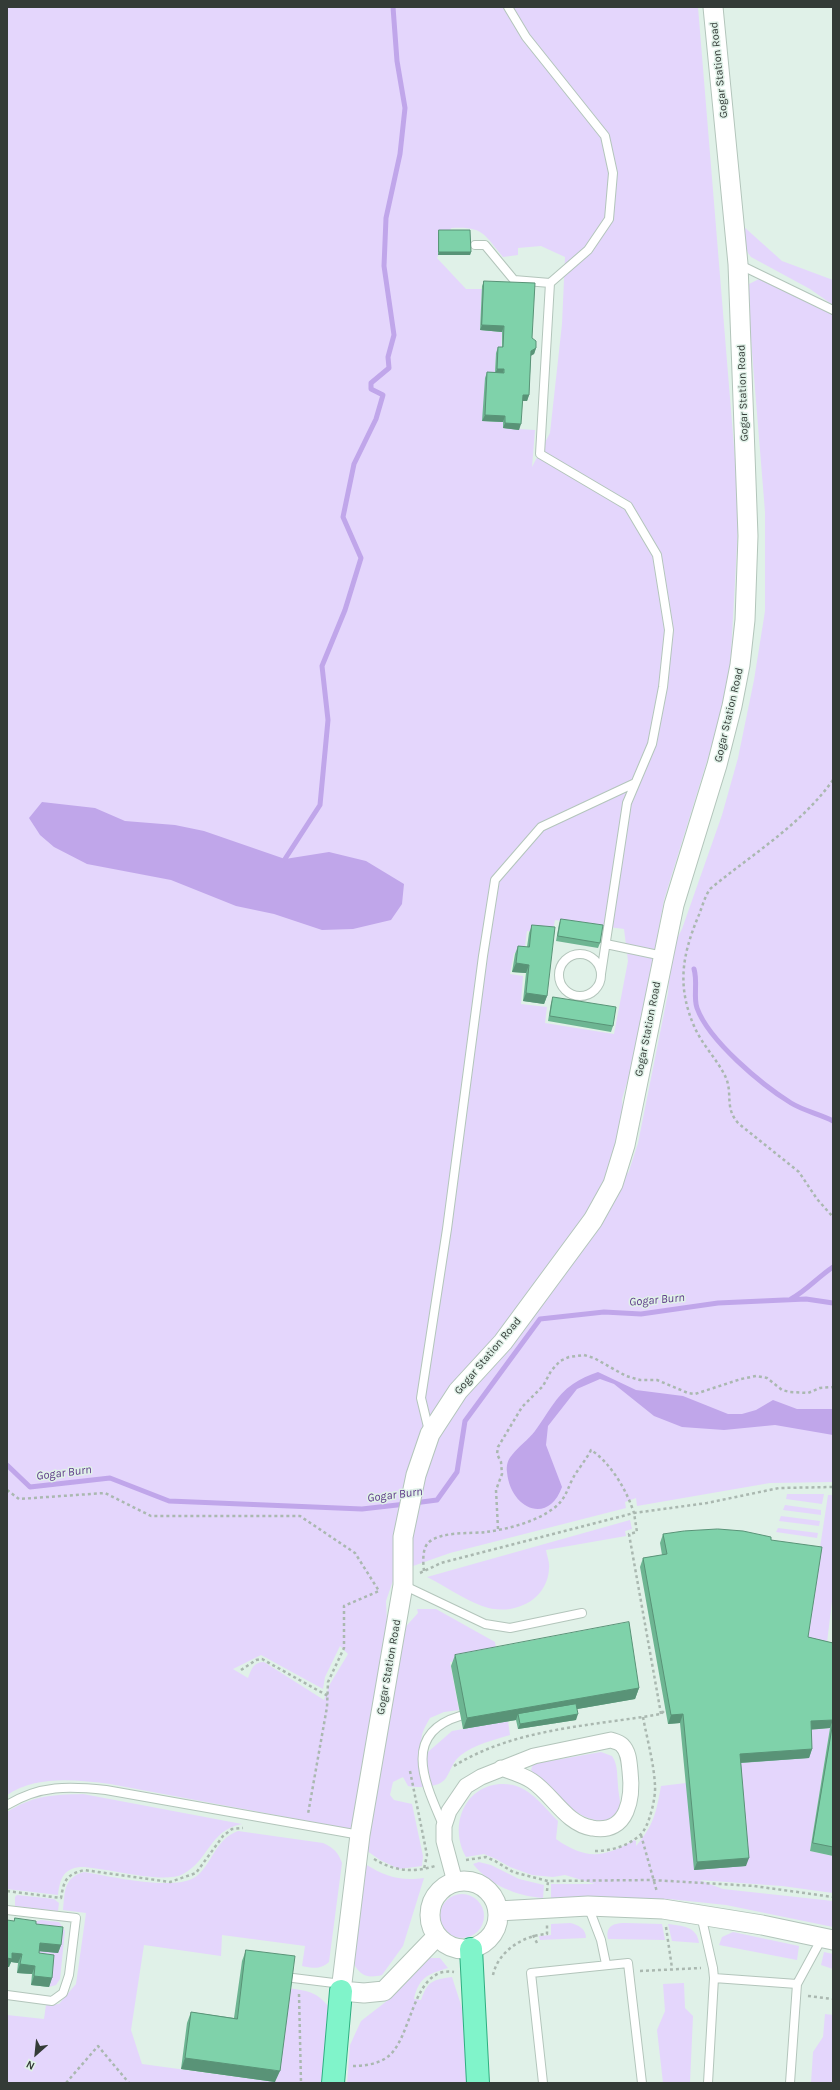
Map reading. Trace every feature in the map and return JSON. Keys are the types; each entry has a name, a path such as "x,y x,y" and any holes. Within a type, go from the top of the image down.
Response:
{"main road":[{"path":"471,1949 482,1979 478,2083"},
{"path":"334,2075 342,1988"}],"street":[{"name":"Gogar Station Road","path":"342,1988 359,1842 404,1585 403,1537 416,1475 430,1434 458,1391 503,1342 593,1220 613,1184 625,1145 662,956 674,905 717,765 732,706 740,664 746,620 748,536 738,264 712,7"},
{"path":"455,1882 444,1841 444,1826 449,1811 466,1786 501,1768 534,1756 611,1740 622,1745 629,1756 632,1786 630,1804 623,1818 618,1822 612,1826 593,1829 576,1821 532,1781 501,1768"},
{"path":"455,1882 470,1882 480,1885 495,1900 498,1911 496,1926 489,1939 471,1949 452,1947 437,1936 430,1920 433,1903 443,1889 455,1882"},
{"path":"498,1911 588,1906 663,1909 828,1939"},
{"path":"342,1988 364,1994 384,1991 437,1936"}],"lane":[{"path":"508,7 526,37 605,136 613,173 609,219 588,250 550,283 540,454 628,506 657,555 669,630 663,687 652,744 627,803 606,944 601,974 598,986 589,995 583,996 571,994 566,991 559,980 560,968 563,963 567,959 578,955 589,956 594,959 598,964 601,974"},
{"path":"475,245 485,245 514,280 550,283"},
{"path":"738,264 833,310"},
{"path":"430,1434 421,1398 448,1221 483,956 495,880 541,827 635,783"},
{"path":"606,944 662,956"},
{"path":"404,1585 485,1624 510,1628 582,1613"},
{"path":"444,1826 427,1789 422,1766 426,1745 430,1735 444,1721 460,1716"},
{"path":"7,1805 22,1796 41,1790 79,1787 106,1790 245,1815 359,1842"},
{"path":"588,1906 601,1940 606,1964"},
{"path":"7,1910 76,1918 69,1975 63,1993 52,2001 7,1995"},
{"path":"701,1915 714,1978 708,2083"},
{"path":"790,2083 797,1984 828,1939"},
{"path":"543,2083 531,1973 606,1964 628,1963 642,2083"},
{"path":"293,1978 342,1988"},
{"path":"714,1978 797,1984"}],"path":[{"path":"833,780 823,794 787,830 710,889 688,942 683,972 688,1011 704,1045 726,1079 731,1114 739,1124 799,1172 820,1203 833,1218"},
{"path":"498,1529 495,1512 496,1490 502,1474 501,1462 497,1454 498,1447 516,1420 522,1407 543,1386 551,1371 560,1361 569,1357 584,1355 594,1358 626,1376 640,1380 657,1380 688,1393 695,1394 741,1379 756,1376 767,1378 782,1390 790,1392 808,1393 820,1388 833,1387"},
{"path":"424,1571 424,1554 428,1543 454,1534 488,1532 510,1528 532,1520 554,1508 568,1492 574,1477 591,1450 598,1454 616,1476 630,1501 634,1513 637,1532 628,1534 661,1714"},
{"path":"404,1585 424,1571 441,1563 634,1513 707,1503 779,1488 833,1487"},
{"path":"7,1490 19,1499 104,1493 151,1516 300,1516 355,1553 379,1591 344,1606 344,1648 328,1682 327,1707 308,1815"},
{"path":"241,1670 256,1660 262,1659 328,1696"},
{"path":"454,1766 474,1754 502,1742 525,1736 661,1714 666,1709"},
{"path":"410,1771 427,1854 424,1870"},
{"path":"7,1891 61,1898 63,1884 71,1874 84,1870 170,1882 196,1873 222,1836 232,1829 243,1828 245,1815"},
{"path":"359,1842 395,1870 424,1870 449,1862 486,1857 495,1860 513,1872 548,1881 652,1880 754,1886 833,1897"},
{"path":"334,2075 387,2058 396,2046 420,1992 429,1980 438,1975 452,1972 482,1979 495,1966 502,1955 533,1935 547,1934"},
{"path":"533,1935 537,1943"},
{"path":"629,1972 672,1968 713,1968"},
{"path":"299,1994 301,2083"},
{"path":"796,1995 833,1999"},
{"path":"66,2083 98,2046 129,2083"}],"shaded area":[{"path":"7,7 698,7 739,508 729,690 664,900 635,1056 622,1099 628,1174 638,1143 668,993 672,948 682,929 722,815 738,758 754,680 765,611 765,512 747,290 749,284 761,278 833,314 833,1482 770,1483 637,1506 636,1498 625,1502 626,1508 450,1553 396,1572 386,1601 387,1623 400,1633 418,1613 417,1609 436,1609 495,1642 497,1654 450,1662 459,1710 444,1712 430,1718 422,1736 422,1744 424,1748 428,1752 452,1731 508,1721 510,1735 466,1751 456,1760 446,1778 439,1784 423,1787 408,1786 403,1777 393,1782 390,1795 394,1800 412,1804 423,1856 422,1866 399,1869 380,1860 363,1848 366,1832 110,1784 57,1780 31,1784 7,1795","holes":["451,228 470,228 477,230 487,237 503,257 518,255 518,248 541,246 565,257 562,324 550,433 532,467 535,430 503,428 503,422 483,421 495,374 496,353 501,353 502,332 480,330 482,289 466,289 437,258 450,233","555,920 624,929 628,961 614,1034 545,1023 547,1007 521,1004 523,976 510,974 514,953 524,954 527,931 552,935","340,1646 348,1654 330,1684 324,1700 264,1662 257,1663 251,1669 248,1678 233,1669 261,1655 323,1689 325,1677"]},
{"path":"743,226 782,261 833,280 833,305 810,289 751,257 745,246"},
{"path":"42,802 95,808 125,821 175,825 204,831 285,859 329,852 366,861 404,884 402,904 391,920 353,929 322,930 274,914 236,906 171,880 87,864 54,847 40,835 29,818"},
{"path":"598,1372 636,1390 683,1396 728,1414 742,1414 756,1410 773,1400 797,1409 833,1409 833,1435 775,1425 724,1430 682,1427 654,1416 614,1384 600,1379 577,1389 548,1426 546,1445 562,1487 556,1499 548,1506 539,1509 530,1508 522,1503 515,1495 510,1485 507,1470 509,1458 535,1431 552,1406 567,1389 579,1380"},
{"path":"787,1494 824,1494 822,1504 786,1499"},
{"path":"828,1495 833,1495 833,1593 826,1651 805,1646"},
{"path":"785,1505 821,1510 821,1515 783,1510"},
{"path":"781,1516 820,1521 819,1526 779,1521"},
{"path":"630,1520 632,1529 625,1531 626,1536 546,1550 549,1562 547,1581 535,1598 526,1604 515,1608 504,1610 482,1606 468,1600 427,1577"},
{"path":"778,1528 818,1533 817,1538 776,1532"},
{"path":"830,1728 810,1851 833,1856 833,1893 782,1886 699,1880 723,1889 833,1901 833,1927 726,1905 669,1899 551,1898 551,1884 595,1884 565,1875 553,1877 532,1875 510,1867 484,1854 466,1857 461,1843 459,1829 461,1816 466,1804 474,1795 485,1788 498,1784 520,1787 532,1795 558,1821 556,1839 577,1851 595,1854 604,1853 634,1840 636,1841 636,1846 651,1825 658,1804 661,1786 686,1783 737,1763 808,1730"},
{"path":"601,1752 612,1756 614,1759 617,1770 620,1804 619,1808 612,1817 603,1821 592,1819 580,1814 568,1806 556,1797 531,1770 533,1764"},
{"path":"83,1794 242,1824 222,1833 192,1868 183,1874 174,1877 148,1877 80,1867 70,1870 63,1876 58,1895 7,1889 7,1812 17,1806 35,1799"},
{"path":"238,1831 323,1843 337,1853 342,1863 329,1962 326,1965 313,1968 302,1966 305,1946 222,1935 221,1956 144,1945 131,2030 142,2064 275,2082 288,1988 311,1992 324,2001 328,2006 322,2083 7,2083 7,2015 44,2019 46,2005 59,2004 76,1984 86,1913 63,1910 66,1886 72,1878 84,1872 143,1882 176,1883 189,1880 198,1875 224,1840"},
{"path":"479,1862 491,1865 519,1879 544,1885 543,1898 523,1895 504,1888 487,1878 473,1864"},
{"path":"365,1864 393,1877 408,1879 424,1878 403,1946 382,1975 376,1976 364,1975 357,1969 352,1960"},
{"path":"458,1894 466,1894 478,1900 484,1912 484,1920 478,1932 466,1938 458,1938 446,1932 440,1920 440,1912 446,1900"},
{"path":"17,1895 54,1899 59,1903 58,1911 15,1906 15,1897"},
{"path":"41,1920 59,1922 65,1931 60,1979 56,1985 49,1987 36,1962 35,1922"},
{"path":"570,1923 581,1928 585,1932 586,1938 540,1940 539,1936 551,1935 551,1924"},
{"path":"615,1924 662,1924 665,1940 608,1939 607,1934 609,1928"},
{"path":"668,1924 683,1926 692,1930 698,1937 699,1943 672,1941"},
{"path":"733,1932 799,1946 797,1960 719,1945 722,1937"},
{"path":"824,1952 833,1954 833,1969 821,1965"},
{"path":"430,1958 440,1958 448,1968 435,1972 425,1978 419,1986 414,1999 421,2000 426,1988 432,1982 452,1977 462,2008 467,2083 347,2083 350,2045 361,2021 392,1997"},
{"path":"684,1983 685,2008 693,2016 690,2083 663,2083 657,2030 665,2011 663,1984"},
{"path":"825,2014 833,2015 833,2083 811,2083 813,2052 823,2037"}],"building":[{"path":"439,230 470,230 471,252 439,252"},
{"path":"484,281 535,283 532,338 536,341 536,348 531,351 529,395 523,395 521,424 505,423 505,416 485,415 487,372 504,373 504,369 497,369 498,347 503,347 504,326 482,325"},
{"path":"561,919 603,925 600,943 558,936"},
{"path":"532,925 555,927 547,996 526,993 529,965 516,963 518,946 529,947"},
{"path":"553,997 616,1007 613,1026 550,1016"},
{"path":"718,1529 743,1531 771,1537 771,1540 822,1547 808,1637 833,1643 833,1720 811,1721 812,1749 740,1754 749,1858 697,1862 683,1714 671,1715 643,1558 667,1554 663,1534"},
{"path":"629,1622 639,1688 467,1718 455,1655"},
{"path":"576,1704 578,1714 520,1724 518,1714"},
{"path":"833,1722 833,1847 813,1843"},
{"path":"15,1918 36,1921 36,1924 63,1927 61,1945 40,1943 39,1953 54,1955 52,1978 34,1976 35,1966 20,1964 22,1954 12,1953 12,1959 7,1958 7,1920 14,1921"},
{"path":"246,1950 295,1956 280,2071 185,2058 191,2012 237,2019"}],"waterway":[{"path":"285,859 320,805 328,720 322,666 345,610 361,558 343,517 354,464 376,419 383,395 371,389 371,383 389,368 388,357 394,335 384,266 386,218 400,154 405,108 397,61 393,7"},
{"path":"694,969 696,979 695,999 697,1008 703,1021 724,1048 752,1074 779,1095 796,1106 833,1121"},
{"path":"791,1299 833,1267"},
{"name":"Gogar Burn","path":"414,1503 437,1500 457,1472 465,1421 540,1319 604,1312 641,1314 718,1303 806,1299 833,1303"},
{"name":"Gogar Burn","path":"7,1465 30,1487 110,1478 169,1501 362,1509 406,1504"}]}
